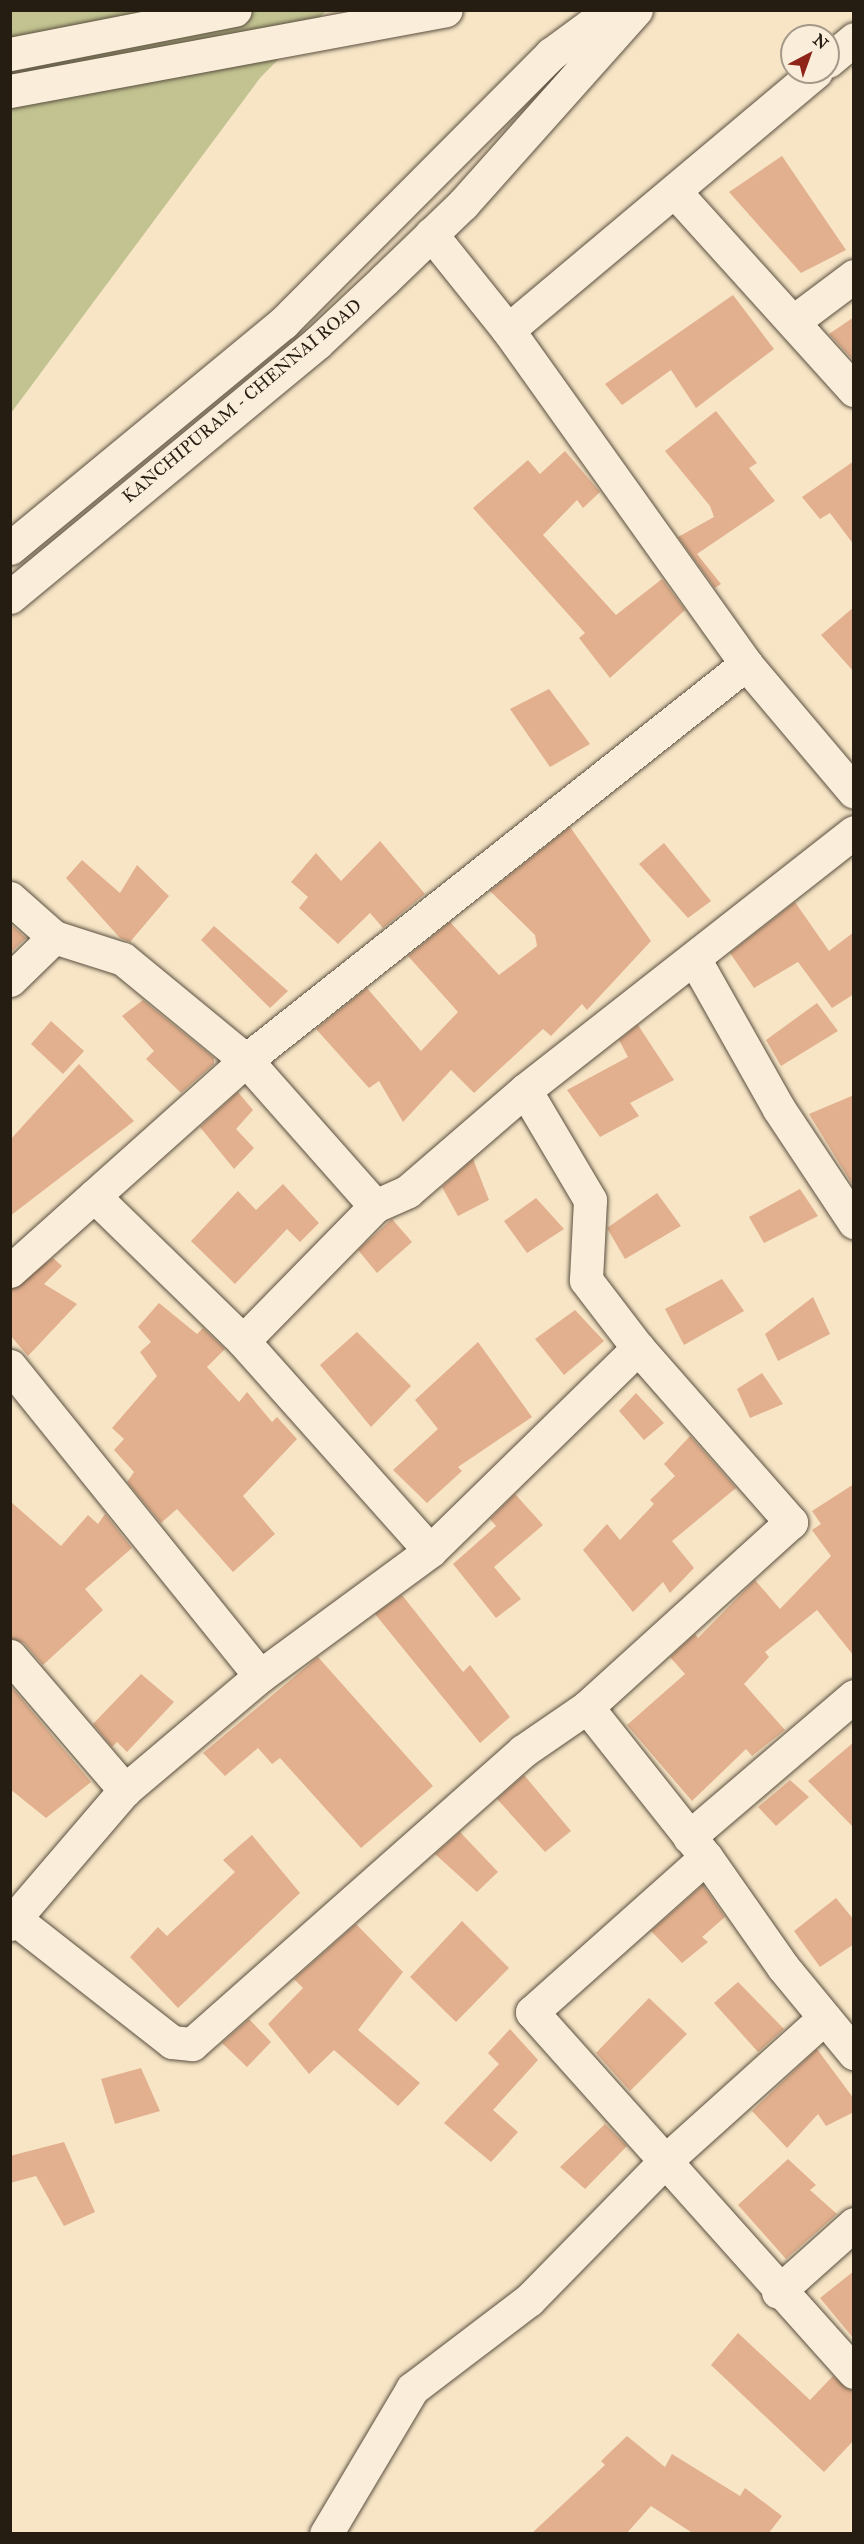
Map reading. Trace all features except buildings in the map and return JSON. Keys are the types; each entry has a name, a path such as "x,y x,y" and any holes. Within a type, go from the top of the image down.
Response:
{"street":[{"path":"10,54 235,10"},
{"path":"10,91 446,10"},
{"name":"KANCHIPURAM - CHENNAI ROAD","path":"10,548 283,323 529,75 611,10"},
{"name":"KANCHIPURAM - CHENNAI ROAD","path":"10,597 317,343 431,234 636,10"},
{"path":"840,51 854,39"},
{"path":"508,330 676,193 802,84"},
{"path":"676,193 854,390"},
{"path":"431,234 508,330 746,664 854,792"},
{"path":"794,321 854,276"},
{"path":"10,1271 246,1060 746,664"},
{"path":"243,1341 375,1206 408,1191 525,1090 695,960 854,832"},
{"path":"10,898 54,937 123,959 246,1060 375,1206"},
{"path":"10,980 54,937"},
{"path":"695,960 779,1109 854,1222"},
{"path":"525,1090 590,1200 586,1280 638,1348 790,1522 587,1707 523,1751 192,2044 172,2042 12,1919 125,1790 260,1676 430,1551 638,1348"},
{"path":"94,1196 243,1341 430,1551"},
{"path":"10,1366 260,1676"},
{"path":"10,1656 125,1790"},
{"path":"854,1696 697,1847 532,2012 778,2292 854,2372"},
{"path":"587,1707 697,1847 824,2018 854,2053"},
{"path":"326,2534 412,2389 430,2372 465,2353 494,2328 663,2163 824,2018"},
{"path":"778,2292 854,2224"}],"green space":[{"path":"11,11 326,11 260,78 11,413"}]}
